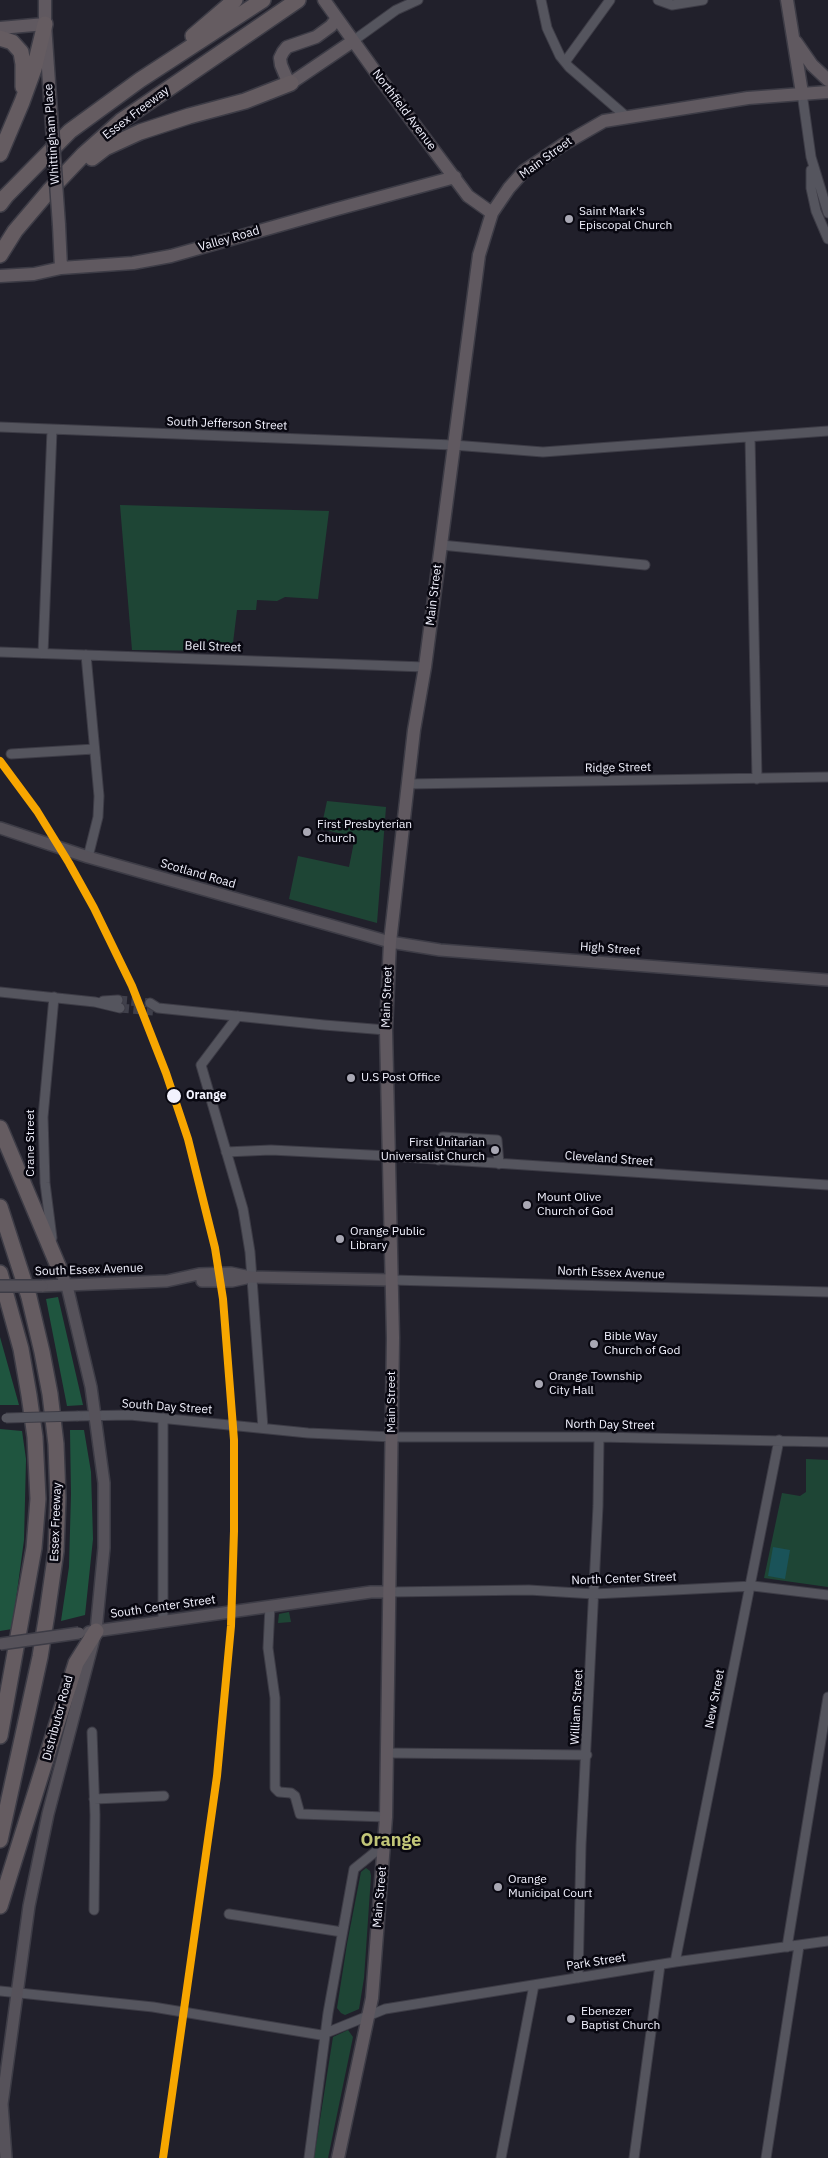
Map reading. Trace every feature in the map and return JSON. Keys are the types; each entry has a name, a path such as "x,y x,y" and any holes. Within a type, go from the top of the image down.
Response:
{"highway":[{"path":"140,80 235,0"},
{"name":"Essex Freeway","path":"0,204 70,131 140,80 263,0"},
{"name":"Essex Freeway","path":"0,255 15,231 49,191 84,154 121,121 298,0"},
{"path":"0,154 34,69 45,24"},
{"path":"0,38 12,42 21,52 24,64 22,102"},
{"path":"49,191 105,148 140,132 245,101 291,83"},
{"path":"0,1128 59,1268"},
{"name":"Essex Freeway","path":"0,1207 24,1282 42,1352 50,1394 56,1444 58,1498 56,1551 44,1631 0,1840"},
{"name":"Essex Freeway","path":"0,1274 21,1349 29,1395 35,1437 38,1498 34,1548 0,1736"},
{"path":"0,1906 76,1663 96,1631"}],"main road":[{"name":"Whittingham Place","path":"45,0 61,268"},
{"path":"787,0 802,93"},
{"name":"Northfield Avenue","path":"326,2 468,196 492,214"},
{"path":"337,18 331,26 316,37 287,47 280,58 283,72 291,83 353,41"},
{"path":"0,28 45,24"},
{"path":"794,39 812,65 828,80"},
{"name":"Main Street","path":"338,2158 370,2014 385,1844 392,1437 392,1280 386,1030 390,942 414,730 425,668 475,272 492,214 509,188 524,170 598,124 604,121 748,98 828,92"},
{"name":"Valley Road","path":"0,276 27,274 61,268 134,263 171,256 337,208 455,178"},
{"name":"Scotland Road","path":"0,828 88,857 390,942"},
{"name":"High Street","path":"390,942 440,950 828,980"},
{"name":"Crane Street","path":"59,1268 67,1286"},
{"name":"South Essex Avenue","path":"0,1286 67,1286 180,1280 207,1273 231,1273 250,1277 392,1280"},
{"name":"Distributor Road","path":"6,2158 2,2104 29,1906 48,1814 96,1631 104,1548 104,1483 91,1387 67,1286"},
{"name":"South Center Street","path":"0,1644 371,1592 390,1592"}],"street":[{"path":"353,41 396,10 418,0"},
{"path":"541,0 553,44 565,62 628,118"},
{"path":"565,62 610,0"},
{"path":"658,0 672,5 702,0"},
{"path":"802,93 811,157 811,188 816,211 828,239"},
{"path":"811,157 827,211 816,211"},
{"name":"South Jefferson Street","path":"0,428 453,445 542,452 828,431"},
{"path":"43,653 52,430"},
{"path":"750,437 757,779"},
{"path":"441,545 645,565"},
{"name":"Bell Street","path":"0,652 425,668"},
{"path":"86,655 99,796 98,817 88,857"},
{"path":"11,754 94,749"},
{"name":"Ridge Street","path":"408,784 828,777"},
{"path":"0,992 119,1004"},
{"name":"Crane Street","path":"54,997 43,1117 43,1151 48,1214 59,1268"},
{"path":"154,1007 386,1030"},
{"path":"238,1016 200,1066 243,1209 250,1252 250,1277 258,1346 263,1428"},
{"path":"438,1160 443,1137 497,1140 499,1164"},
{"name":"Cleveland Street","path":"226,1152 271,1150 389,1156 828,1185"},
{"name":"North Essex Avenue","path":"392,1280 828,1292"},
{"name":"South Day Street","path":"3,1418 130,1415 263,1428 392,1437"},
{"path":"162,1620 163,1418"},
{"name":"North Day Street","path":"392,1437 599,1437 828,1442"},
{"name":"William Street","path":"578,1978 581,1845 587,1756 599,1437"},
{"name":"New Street","path":"675,1962 779,1440"},
{"name":"North Center Street","path":"390,1592 529,1590 594,1594 750,1586 828,1595"},
{"path":"270,1606 268,1648 275,1698 275,1788 279,1792 291,1793 295,1796 300,1814 386,1817"},
{"path":"787,1947 828,1696"},
{"path":"92,1732 94,1910"},
{"path":"387,1753 587,1756"},
{"path":"94,1799 164,1796"},
{"path":"309,2158 326,2032 354,1869 385,1844"},
{"path":"229,1914 342,1932"},
{"name":"Park Street","path":"326,2032 385,2009 675,1962 828,1941"},
{"path":"766,2158 799,1946"},
{"path":"634,2158 660,1965"},
{"path":"501,2158 534,1985"},
{"path":"0,1991 153,2007 321,2034 326,2032"}],"green space":[{"path":"120,505 329,511 318,599 285,597 277,601 257,600 256,610 237,610 232,651 132,650"},
{"path":"327,801 386,807 377,923 289,899 298,856 349,867 355,837 321,829"},
{"path":"58,1297 83,1405 67,1406 46,1299"},
{"path":"0,1337 19,1405 0,1405"},
{"path":"0,1429 22,1431 26,1459 24,1540 12,1629 0,1631"},
{"path":"70,1430 84,1430 91,1472 93,1539 85,1615 61,1621 69,1567"},
{"path":"806,1459 828,1460 828,1587 764,1578 782,1493 800,1496 806,1492"},
{"path":"289,1612 291,1622 278,1623 279,1614"},
{"path":"366,1868 370,1871 371,1876 364,1978 359,2009 345,2015 337,2008 361,1872"},
{"path":"348,2030 353,2037 328,2158 314,2158 333,2037"}],"water":[{"path":"773,1547 790,1550 785,1579 768,1576"}],"tunnel":[{"path":"118,1000 150,1003"},
{"path":"120,1008 153,1011"}],"transit line":[{"path":"0,761 37,811 69,863 94,908 132,986 166,1073 188,1139 215,1248 223,1299 234,1440 231,1626 217,1776 163,2158"}],"place":[{"name":"Saint Mark's Episcopal Church","path":"569,219"},
{"name":"First Presbyterian Church","path":"307,832"},
{"name":"U.S Post Office","path":"351,1078"},
{"name":"Orange","path":"174,1096"},
{"name":"First Unitarian Universalist Church","path":"495,1150"},
{"name":"Mount Olive Church of God","path":"527,1205"},
{"name":"Orange Public Library","path":"340,1239"},
{"name":"Bible Way Church of God","path":"594,1344"},
{"name":"Orange Township City Hall","path":"539,1384"},
{"name":"Orange Municipal Court","path":"498,1887"},
{"name":"Ebenezer Baptist Church","path":"571,2019"}],"district":[{"name":"Orange","path":"391,1841"}]}
